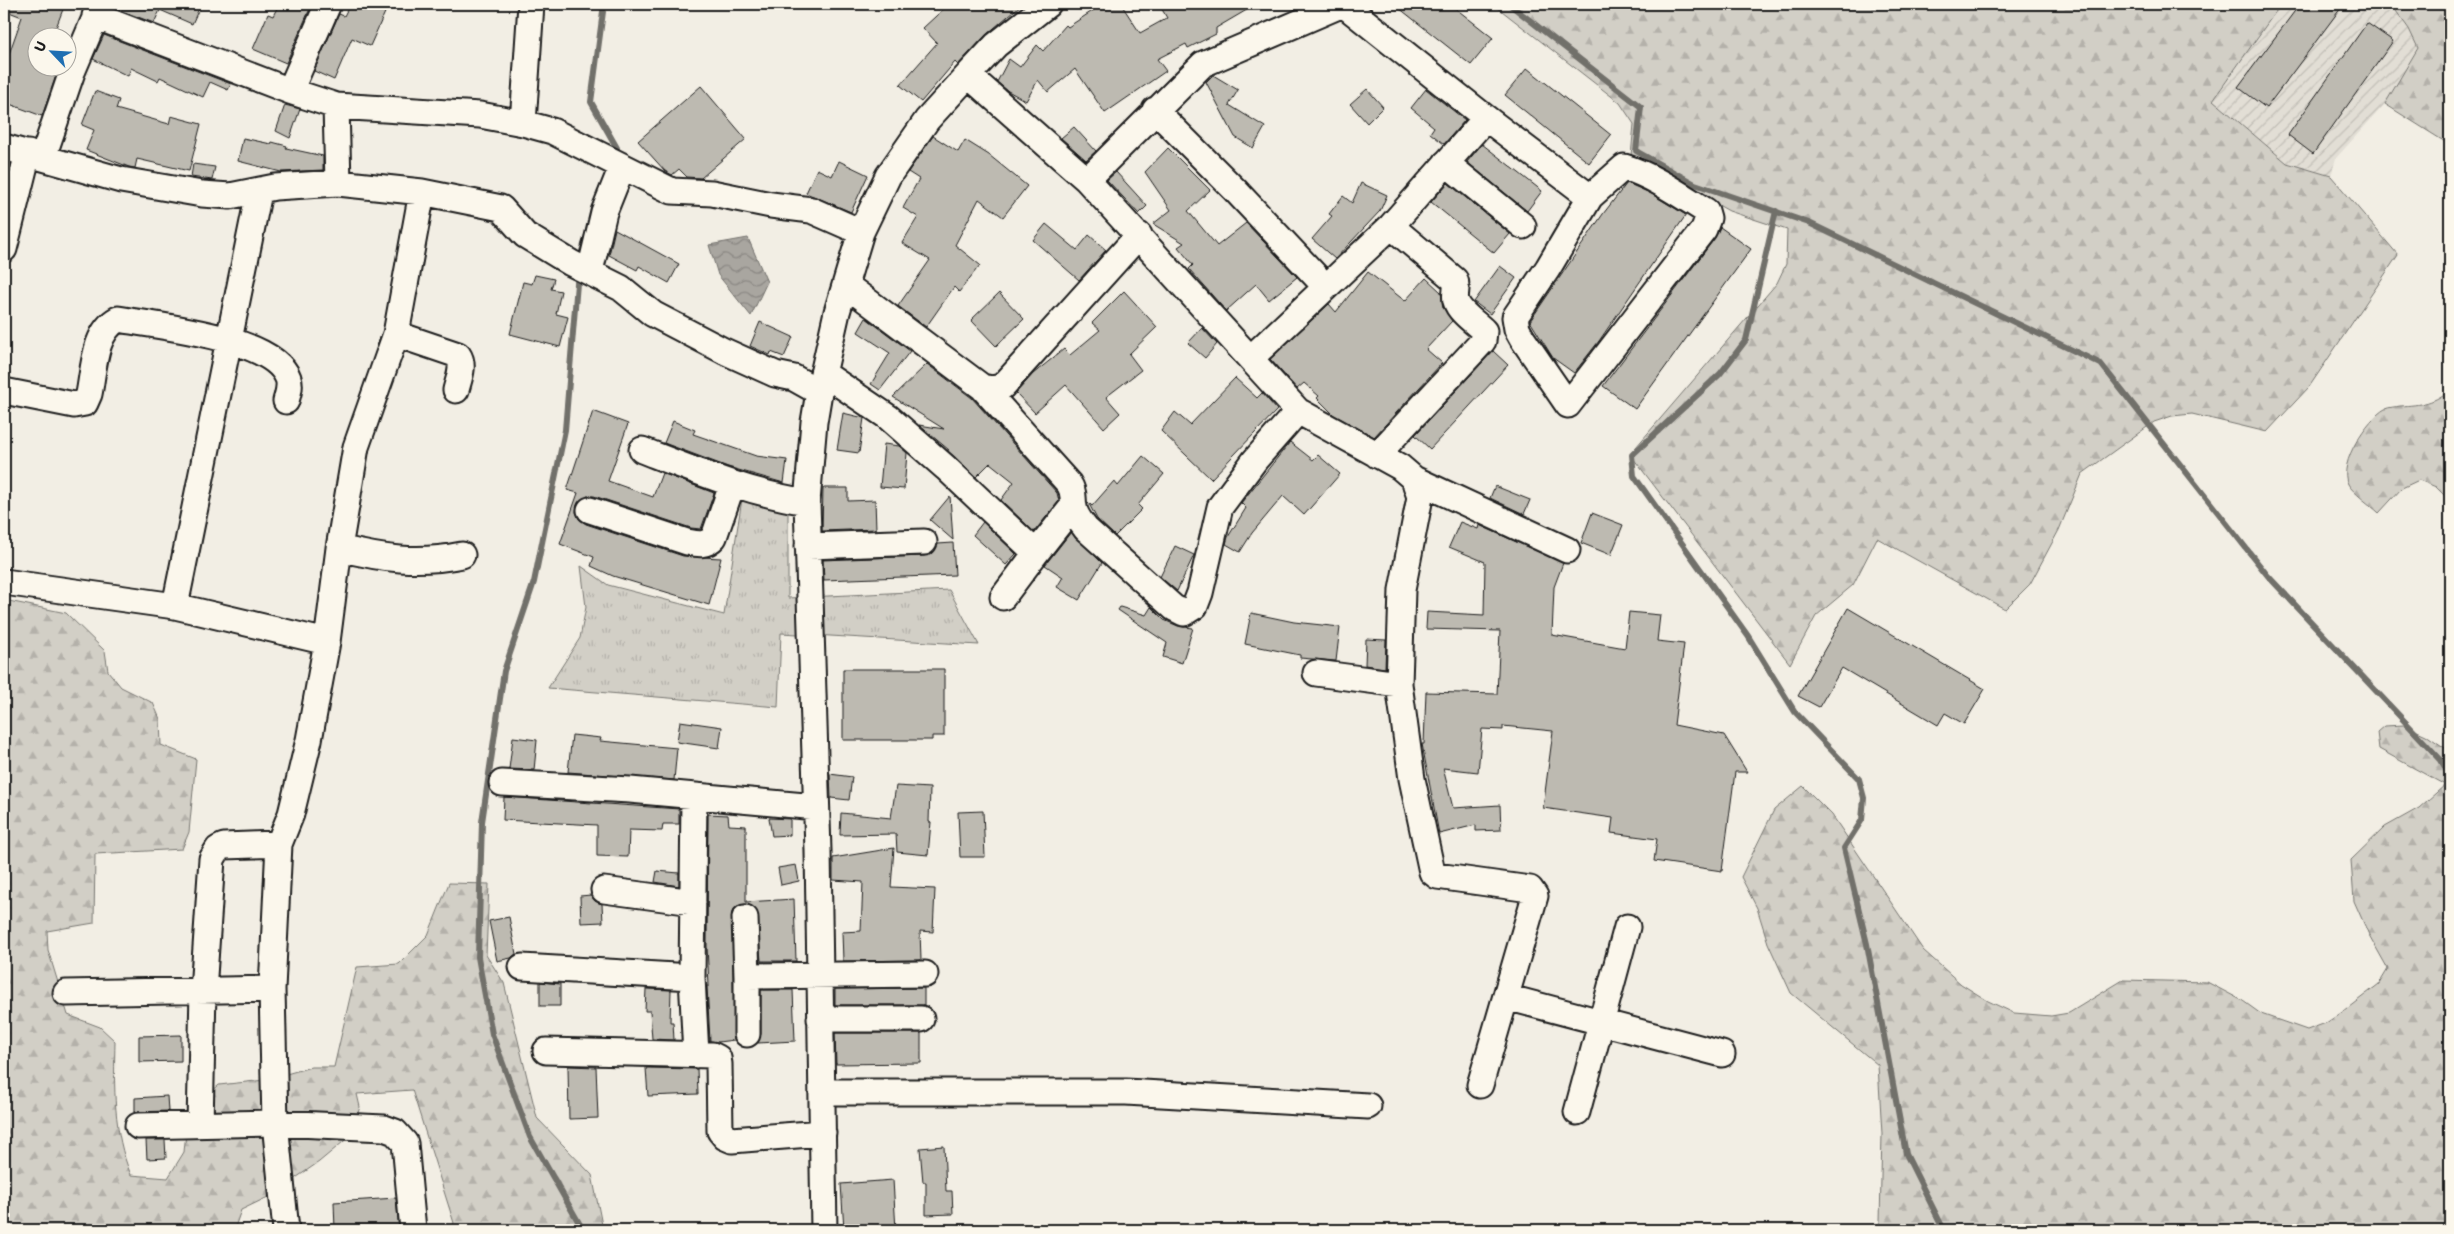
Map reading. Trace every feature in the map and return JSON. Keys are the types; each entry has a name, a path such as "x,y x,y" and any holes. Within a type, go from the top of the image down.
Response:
{"street":[{"path":"290,91 328,4"},
{"path":"523,123 531,4"},
{"path":"1086,180 1203,64 1343,4 1486,118 1590,197"},
{"path":"824,1230 816,806 807,502 814,422 821,383 836,312 862,232 888,176 927,120 968,75 996,45 1044,5"},
{"path":"4,249 36,155 98,10 290,91 336,106 480,115 523,123 552,131 672,192 712,193 771,205 811,210 862,232"},
{"path":"968,75 1086,180 1139,235 1298,411 1400,467 1414,479 1567,550"},
{"path":"336,106 338,183"},
{"path":"1155,110 1235,190 1326,287"},
{"path":"1251,358 1391,226 1486,118"},
{"path":"4,147 121,180 170,189 230,196 259,192 275,187 338,183 422,192 501,208 525,236 621,288 653,314 689,334 775,374 821,383 888,417 946,468 1036,553"},
{"path":"582,267 604,212 615,163"},
{"path":"1446,163 1523,226"},
{"path":"1624,167 1641,172 1659,182 1706,211 1708,218 1704,230 1568,405 1522,338 1517,329 1515,317 1548,268 1590,197 1624,167"},
{"path":"175,606 259,192"},
{"path":"286,1230 276,1123 272,990 279,844 291,814 300,779 327,642 339,548 356,447 396,334 422,192"},
{"path":"1377,454 1483,341 1484,336 1484,331 1455,300 1457,285 1455,280 1391,226"},
{"path":"982,387 991,389 1002,387 1139,235"},
{"path":"846,285 982,387 1069,484 1074,492 1073,506 1077,518 1086,529 1174,608 1187,613 1195,606 1200,593 1220,507 1254,460 1298,411"},
{"path":"4,391 74,405 85,403 90,394 102,334 111,323 118,319 230,339 250,347 274,362 286,373 290,389 286,401"},
{"path":"396,334 458,355 461,359 461,370 456,390"},
{"path":"642,450 732,485 778,497 807,502"},
{"path":"1414,479 1420,497 1402,590 1399,684 1412,779 1432,872 1437,876 1530,889 1535,896 1480,1085"},
{"path":"590,510 687,542 701,544 710,542 714,537 732,485"},
{"path":"1003,597 1073,506"},
{"path":"808,546 924,542"},
{"path":"339,548 385,559 436,559 462,555"},
{"path":"4,582 175,606 327,642"},
{"path":"1316,673 1399,684"},
{"path":"502,783 630,790 816,806"},
{"path":"694,797 692,977 696,1055"},
{"path":"200,1124 203,991 212,859 218,850 224,846 279,844"},
{"path":"604,890 692,902"},
{"path":"745,918 747,1034"},
{"path":"1577,1112 1627,927"},
{"path":"522,967 692,977"},
{"path":"747,976 925,974"},
{"path":"66,993 272,990"},
{"path":"1506,997 1722,1054"},
{"path":"820,1019 921,1019"},
{"path":"546,1051 712,1055 718,1058 720,1131 725,1138 732,1140 823,1133"},
{"path":"822,1092 1126,1092 1368,1106"},
{"path":"138,1126 276,1123 384,1128 395,1132 405,1143 413,1230"}],"shaded area":[{"path":"2281,4 2391,4 2409,29 2418,48 2385,104 2336,158 2331,176 2287,163 2213,100"}],"green space":[{"path":"1493,4 2281,4 2213,100 2287,163 2331,176 2398,255 2309,387 2267,432 2192,414 2172,416 2154,422 2082,474 2059,530 2030,584 2005,609 1877,538 1853,585 1816,616 1790,664 1630,454 1777,283 1786,264 1787,230 1729,211 1631,156 1634,124 1620,103"},
{"path":"2391,4 2450,4 2450,145 2385,104 2418,48 2409,29"},
{"path":"2450,389 2450,501 2436,487 2419,480 2402,488 2379,513 2348,484 2346,475 2347,465 2356,442 2370,422 2385,409 2427,402 2445,394"},
{"path":"742,499 788,509 788,598 949,590 979,645 781,633 778,707 548,688 580,638 586,607 581,566 608,585 724,615"},
{"path":"4,600 66,613 105,651 108,671 121,687 153,703 160,719 161,745 196,759 189,832 182,849 95,854 94,923 47,931 48,950 68,1015 100,1027 115,1041 115,1092 118,1126 125,1159 131,1175 168,1178 184,1152 188,1113 219,1085 265,1080 311,1067 334,1067 357,967 399,964 428,935 449,883 489,884 486,955 504,983 537,1118 592,1175 603,1230 449,1230 454,1223 412,1090 357,1094 360,1107 349,1137 319,1162 268,1197 241,1210 234,1230 4,1230"},
{"path":"2404,725 2426,735 2448,750 2450,749 2450,1230 1876,1230 1880,1222 1882,1134 1878,1065 1791,993 1768,943 1757,908 1741,877 1774,810 1803,786 1832,815 1923,950 1961,984 1988,1001 2014,1013 2051,1016 2069,1013 2123,980 2207,982 2243,1001 2261,1014 2307,1030 2326,1023 2344,1011 2379,984 2388,969 2369,935 2354,901 2351,860 2385,827 2419,808 2445,785 2379,749 2377,732 2384,726"}],"water":[{"path":"748,238 767,282 751,316 718,275 709,245"}],"building":[{"path":"4,4 65,4 56,28 28,28 28,78 55,78 42,116 4,102 4,68 22,17 4,10"},
{"path":"115,4 201,4 192,24 160,10 154,23 114,8"},
{"path":"279,4 312,4 286,63 253,49 268,14 273,16"},
{"path":"350,4 377,4 387,8 370,46 352,38 334,80 314,71 339,14 344,16"},
{"path":"949,4 1022,4 986,35 958,65 955,62 921,102 900,85 937,43 923,28"},
{"path":"1103,4 1121,4 1140,33 1167,18 1159,4 1257,4 1216,28 1216,34 1188,48 1186,44 1157,59 1166,71 1105,113 1075,69 1048,92 1038,80 1026,101 997,82 1009,59 1020,67 1037,45 1043,51 1066,25 1068,27"},
{"path":"1394,4 1450,4 1493,38 1471,65"},
{"path":"2300,4 2344,4 2266,108 2238,87"},
{"path":"2367,23 2393,41 2313,154 2288,135"},
{"path":"104,35 231,84 228,90 210,82 203,97 160,77 158,81 131,68 128,76 93,59"},
{"path":"1527,68 1611,135 1589,163 1505,95"},
{"path":"1213,75 1238,90 1229,105 1265,127 1253,148 1235,137 1206,82"},
{"path":"701,86 746,139 701,178 687,177 679,169 672,175 665,171 638,141"},
{"path":"1367,89 1383,107 1367,123 1350,104"},
{"path":"1426,89 1465,120 1444,144 1430,133 1434,127 1411,108"},
{"path":"95,91 119,100 116,109 169,124 171,116 201,124 189,171 137,159 135,168 129,167 86,150 94,130 82,125"},
{"path":"285,105 300,109 290,138 276,131"},
{"path":"1074,127 1096,151 1086,160 1061,138"},
{"path":"933,136 958,152 965,140 989,155 1027,186 1003,217 979,199 955,245 980,265 959,292 954,287 926,327 898,306 930,260 902,243 918,217 903,208 919,179 908,172"},
{"path":"243,138 271,144 272,142 287,146 286,148 323,156 323,170 281,172 238,161"},
{"path":"1482,144 1542,191 1527,211 1467,162"},
{"path":"1168,148 1210,190 1188,211 1217,246 1246,223 1297,277 1269,300 1256,284 1226,311 1189,269 1193,265 1178,247 1184,243 1153,224 1171,210 1145,172"},
{"path":"839,161 868,175 851,212 806,193 817,169 832,176"},
{"path":"193,164 215,167 212,180 191,177"},
{"path":"1116,172 1147,206 1139,214 1107,180"},
{"path":"1361,183 1387,195 1380,211 1335,259 1312,239 1332,216 1329,214 1343,196 1352,203"},
{"path":"1448,183 1510,234 1494,253 1431,202"},
{"path":"1627,183 1650,193 1686,215 1599,341 1574,373 1553,358 1530,321 1603,214"},
{"path":"1046,224 1077,250 1089,235 1106,250 1079,280 1033,240"},
{"path":"1720,227 1751,249 1635,409 1603,386 1715,238"},
{"path":"615,229 679,264 669,283 639,266 637,270 609,255"},
{"path":"1500,266 1516,278 1490,314 1474,302"},
{"path":"1368,272 1405,301 1426,278 1441,292 1443,307 1452,321 1426,349 1442,363 1374,437 1334,415 1317,398 1319,396 1304,383 1297,389 1270,359 1329,304 1336,312"},
{"path":"535,275 554,279 551,289 561,291 556,314 568,317 560,347 510,334 523,282 532,284"},
{"path":"1124,291 1157,327 1129,354 1141,370 1106,397 1120,413 1104,428 1066,385 1035,413 1016,393 1033,374 1064,349 1070,355 1100,330 1092,323"},
{"path":"999,293 1024,319 996,346 971,320"},
{"path":"866,318 910,351 880,390 871,384 890,353 858,332"},
{"path":"760,322 793,337 784,357 771,352 770,355 750,346"},
{"path":"1202,328 1217,344 1205,358 1188,343"},
{"path":"1493,351 1508,365 1430,449 1415,435"},
{"path":"927,364 972,398 1057,493 1059,501 1034,532 1001,500 1014,482 990,463 976,477 947,450 949,450 919,425 944,429 893,397"},
{"path":"1235,378 1257,398 1262,393 1277,410 1211,479 1161,431 1175,412 1190,425"},
{"path":"593,411 628,424 608,481 653,497 662,473 714,493 701,529 691,528 594,496 587,496 577,505 576,512 579,519 586,524 683,556 721,558 709,605 613,576 591,566 594,557 560,544 578,493 567,490"},
{"path":"843,413 864,418 859,453 837,450"},
{"path":"673,421 695,430 693,434 756,456 787,460 784,483 728,467 664,443"},
{"path":"1290,442 1313,460 1318,455 1340,474 1304,515 1283,496 1252,533 1240,552 1226,544 1228,537 1246,508 1241,503"},
{"path":"884,444 899,446 907,453 904,489 880,487"},
{"path":"1143,456 1164,474 1138,505 1142,509 1115,536 1097,519 1088,502 1092,506 1114,481 1118,486"},
{"path":"1495,486 1530,500 1524,514 1490,498"},
{"path":"823,488 848,488 848,501 875,500 876,529 822,531"},
{"path":"950,496 953,540 930,520"},
{"path":"1592,513 1623,525 1611,555 1581,543"},
{"path":"983,522 1016,554 1006,565 973,535"},
{"path":"1460,522 1478,529 1479,525 1563,563 1554,587 1552,635 1625,648 1629,612 1660,615 1657,641 1684,644 1674,725 1724,735 1747,772 1735,772 1722,871 1654,861 1657,839 1611,833 1613,818 1543,808 1553,731 1503,726 1503,730 1482,729 1478,772 1443,768 1453,808 1500,805 1501,830 1476,831 1476,825 1439,834 1422,744 1424,744 1426,692 1497,694 1500,631 1426,629 1427,612 1484,615 1485,562 1449,547"},
{"path":"1071,532 1102,563 1079,600 1057,587 1063,577 1045,565"},
{"path":"953,543 955,575 824,580 823,560 924,556 932,554 938,544"},
{"path":"1175,546 1194,555 1177,591 1160,577"},
{"path":"1120,607 1146,615 1151,607 1164,620 1178,626 1193,628 1182,663 1163,657 1167,643 1118,610"},
{"path":"1848,608 1985,689 1964,724 1945,713 1938,725 1842,668 1819,707 1798,696"},
{"path":"1251,613 1294,622 1340,627 1336,661 1300,658 1300,655 1245,644"},
{"path":"1366,639 1386,640 1385,668 1365,665"},
{"path":"843,669 944,669 944,736 932,736 932,740 843,740"},
{"path":"680,721 722,727 719,748 677,742"},
{"path":"572,735 601,738 600,741 677,748 674,780 568,772"},
{"path":"513,737 537,740 534,770 509,769"},
{"path":"830,774 852,777 849,800 831,798"},
{"path":"896,786 930,788 929,822 931,822 928,855 897,852 896,834 840,835 841,813 891,818"},
{"path":"504,797 679,809 679,824 663,824 662,831 629,830 628,857 597,856 597,825 503,820"},
{"path":"983,811 985,857 960,857 958,812"},
{"path":"708,814 728,815 729,825 746,826 746,902 794,899 796,961 761,961 757,911 752,906 745,904 737,906 732,912 734,1040 718,1042 710,1041 707,986 709,986 707,946"},
{"path":"769,818 790,819 790,835 772,836"},
{"path":"894,848 891,887 935,889 933,932 920,931 921,960 843,961 842,932 861,931 863,882 833,880 833,858"},
{"path":"796,865 799,881 781,885 778,868"},
{"path":"657,871 679,873 679,886 655,882"},
{"path":"591,895 595,901 602,904 603,922 581,923 580,896"},
{"path":"509,917 516,954 511,958 497,961 489,921"},
{"path":"540,982 560,984 560,1006 540,1006"},
{"path":"924,988 924,1005 835,1005 835,989"},
{"path":"646,989 671,990 670,1022 673,1022 674,1040 652,1039 650,1011 645,1011"},
{"path":"761,990 793,990 795,1041 758,1043 761,1034"},
{"path":"835,1033 921,1033 921,1063 836,1064"},
{"path":"181,1035 181,1061 139,1062 139,1036"},
{"path":"568,1066 596,1067 598,1118 569,1119"},
{"path":"646,1068 697,1069 698,1094 648,1096"},
{"path":"167,1096 168,1111 135,1112 135,1098"},
{"path":"146,1140 165,1140 166,1158 147,1159"},
{"path":"944,1146 946,1191 952,1191 953,1214 926,1215 926,1182 923,1182 920,1148"},
{"path":"893,1180 896,1230 844,1230 841,1184"},
{"path":"396,1198 399,1230 335,1230 334,1202"}],"waterway":[{"path":"604,4 591,102 617,148 614,157"},
{"path":"1509,4 1641,107 1636,151 1695,184 1809,223 2101,364 2268,576 2441,760 2450,776"},
{"path":"1776,211 1746,340 1720,374 1632,455 1634,476 1748,636 1795,712 1859,779 1864,798 1862,820 1844,848 1867,944 1906,1154 1944,1230"},
{"path":"579,261 587,235"},
{"path":"578,271 565,430 534,582 504,671 482,822 478,957 492,1034 530,1137 583,1230"}]}
